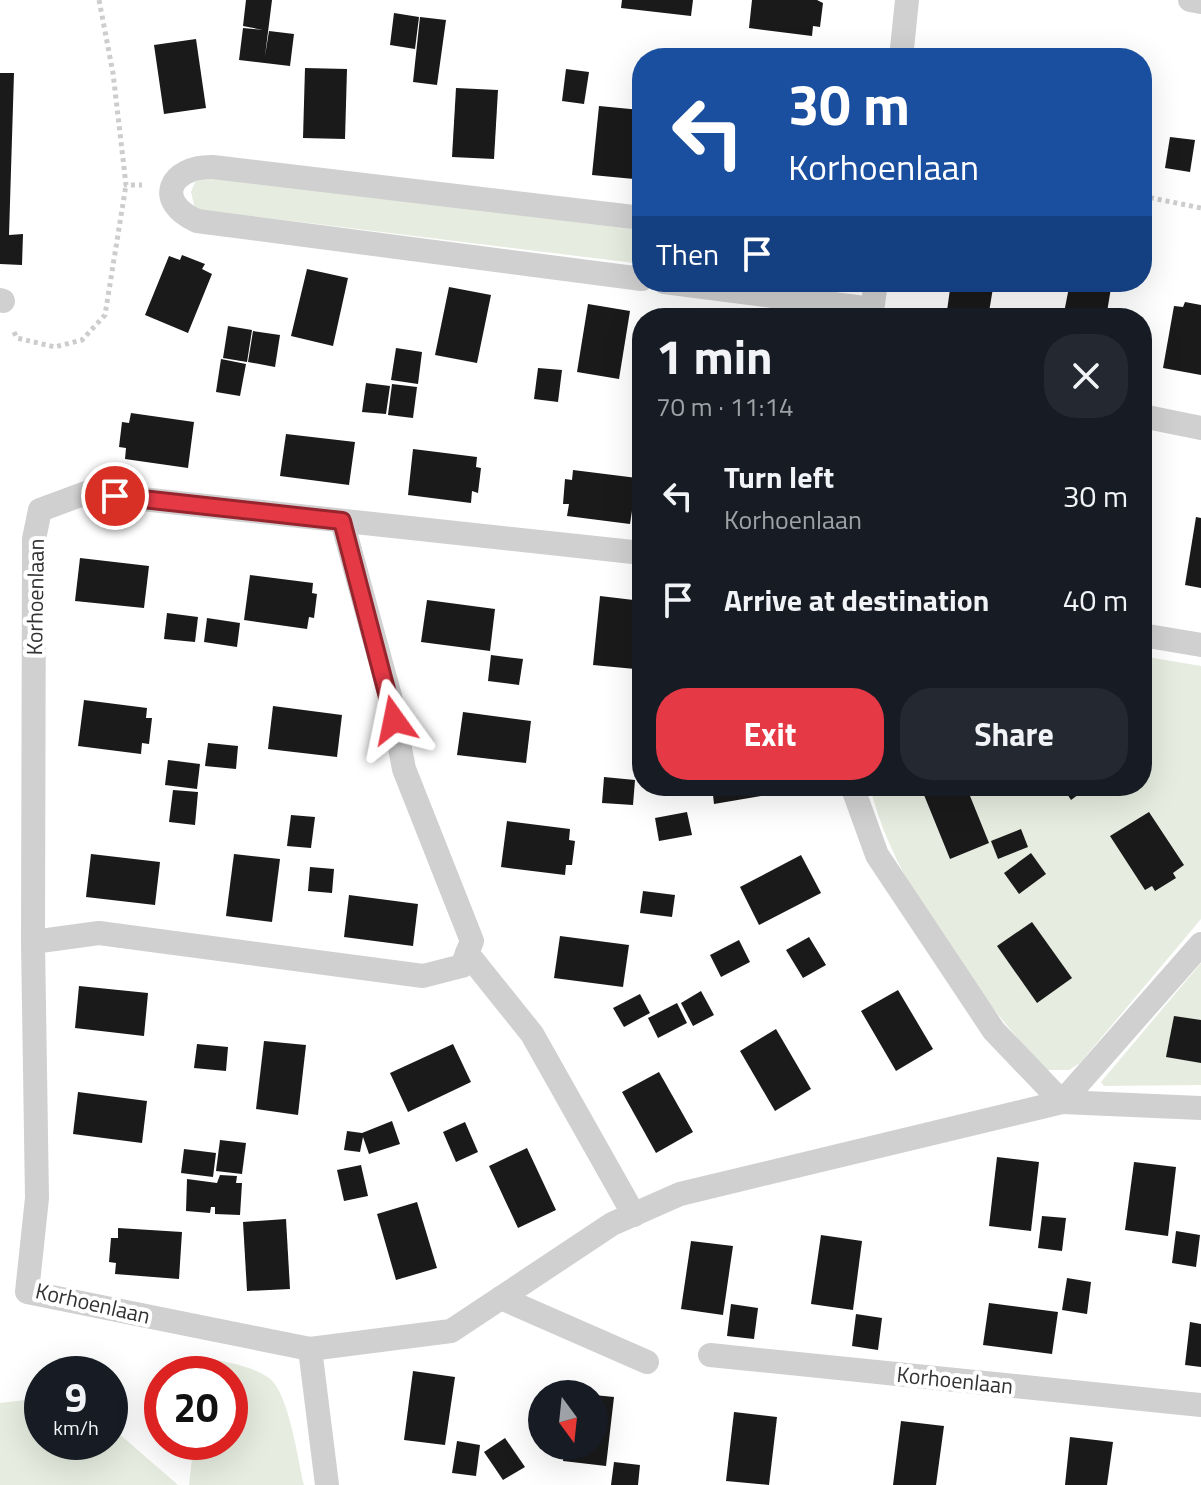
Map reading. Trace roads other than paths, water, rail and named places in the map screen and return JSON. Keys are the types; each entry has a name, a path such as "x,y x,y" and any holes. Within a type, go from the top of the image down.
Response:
{"lane":[{"path":"902,48 907,0"},
{"path":"1190,0 1201,2"},
{"path":"632,217 213,167 194,167 182,173 173,184 171,201 177,212 197,221 632,278"},
{"path":"729,292 833,308"},
{"path":"1152,418 1201,428"},
{"name":"Korhoenlaan","path":"632,552 86,493 40,510 34,539 33,942 37,1198 27,1292 310,1349 451,1331 612,1224 680,1194 1062,1102 1201,1108"},
{"path":"33,942 99,933 423,976 462,966 472,941 404,769 390,696 342,521"},
{"path":"1152,637 1201,645"},
{"path":"856,796 877,855 994,1031 1062,1102 1201,944"},
{"path":"467,953 532,1034 634,1215"},
{"path":"501,1298 647,1362"},
{"path":"310,1349 327,1485"},
{"name":"Korhoenlaan","path":"710,1355 1201,1405"}]}
